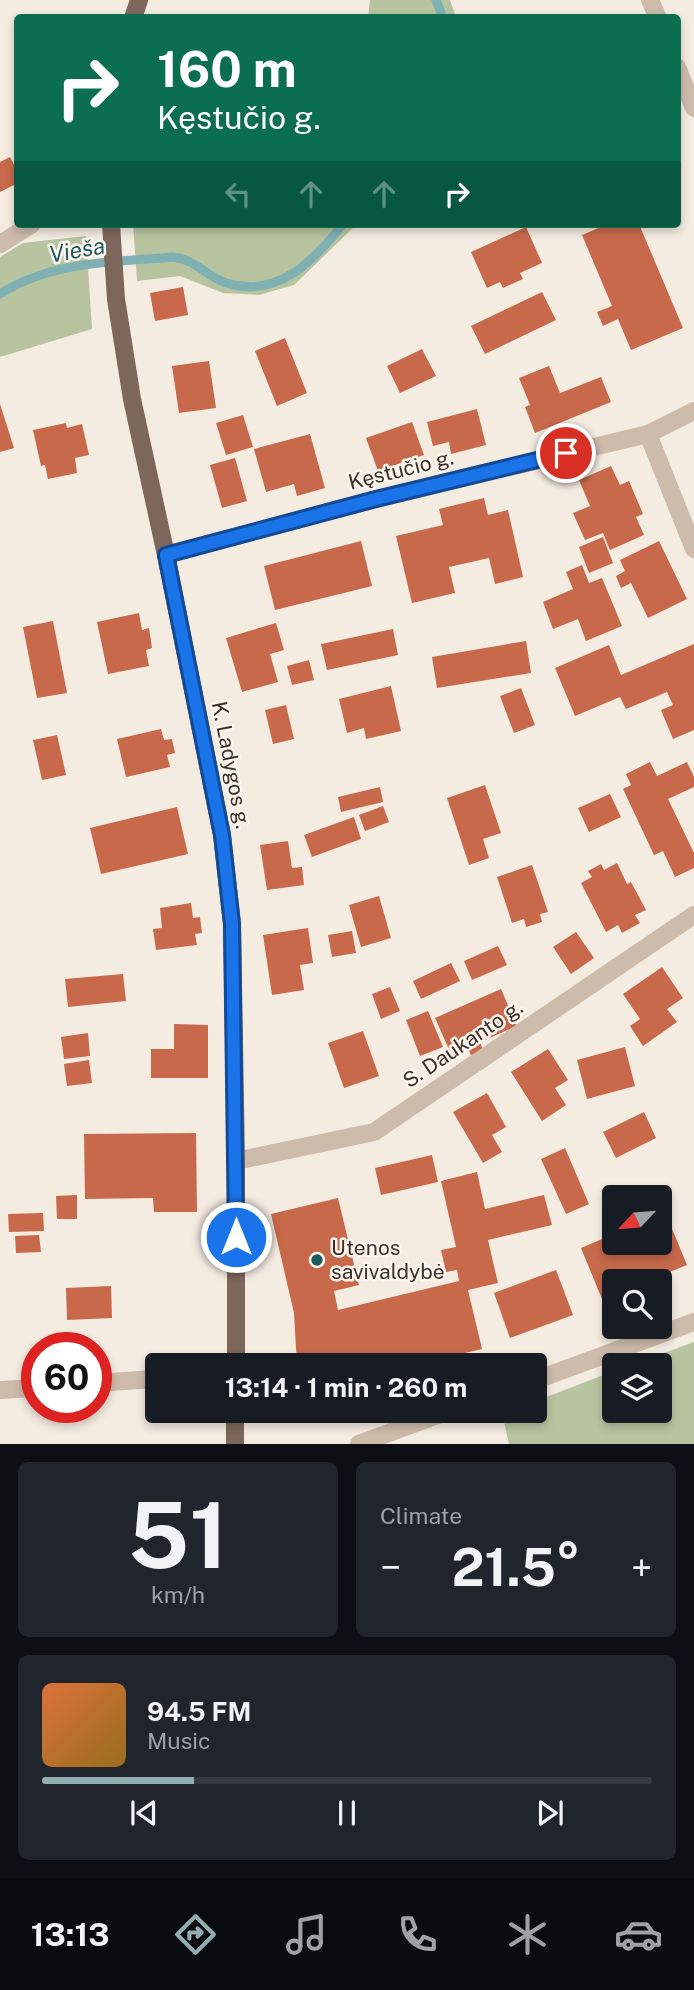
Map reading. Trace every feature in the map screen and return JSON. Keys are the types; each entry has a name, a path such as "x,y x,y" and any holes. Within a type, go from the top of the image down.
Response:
{"main road":[{"name":"K. Ladygos g.","path":"111,228 116,299 132,399 222,835 232,924 236,1353"},
{"path":"235,1423 235,1444"}],"street":[{"path":"681,77 694,108"},
{"path":"0,244 26,228"},
{"name":"Kęstučio g.","path":"166,555 376,499 648,434 694,411"},
{"path":"648,434 694,549"},
{"name":"S. Daukanto g.","path":"236,1161 374,1132 694,915"},
{"path":"547,1376 694,1322"},
{"path":"112,1382 145,1380"},
{"path":"0,1390 21,1389"},
{"path":"359,1444 416,1423"}],"green space":[{"path":"370,0 450,0 455,14 368,14"},
{"path":"133,228 353,228 294,285 259,295 223,293 180,276 137,281"},
{"path":"86,236 92,329 0,357 0,257 23,243"},
{"path":"694,1342 694,1444 509,1444 504,1423 547,1423 547,1397 602,1376 602,1423 672,1423 672,1353 664,1353"}],"building":[{"path":"10,157 14,164 14,185 0,192 0,162"},
{"path":"526,228 542,263 520,273 523,279 503,288 500,282 487,288 471,252"},
{"path":"599,228 641,228 683,328 631,350 618,319 603,326 597,312 612,306 582,235"},
{"path":"183,287 188,315 155,321 150,293"},
{"path":"542,292 556,320 485,354 471,326"},
{"path":"285,338 307,393 277,406 255,351"},
{"path":"422,349 436,376 400,393 387,366"},
{"path":"209,361 216,408 179,413 172,366"},
{"path":"549,366 560,393 601,377 611,402 535,433 525,407 530,405 519,378"},
{"path":"0,404 14,448 0,452"},
{"path":"477,409 486,445 451,454 449,442 433,446 427,422"},
{"path":"243,415 253,447 226,455 216,423"},
{"path":"412,422 424,455 378,471 366,438"},
{"path":"66,423 67,428 82,424 89,455 75,458 77,473 48,479 45,465 41,466 33,430"},
{"path":"310,434 325,488 297,496 294,484 266,492 254,449"},
{"path":"235,458 247,501 222,508 210,465"},
{"path":"611,466 620,485 629,481 643,514 636,517 644,535 610,550 603,533 585,540 573,513 590,506 579,480"},
{"path":"484,498 488,515 508,510 523,577 495,584 489,558 449,567 455,593 412,603 396,536 443,525 439,509"},
{"path":"603,537 613,563 589,573 579,547"},
{"path":"361,541 372,586 275,610 264,566"},
{"path":"659,541 687,599 648,618 631,583 621,588 616,576 625,571 620,560"},
{"path":"582,565 589,583 602,578 622,626 586,641 578,619 553,629 543,602 573,589 566,572"},
{"path":"139,613 142,630 149,628 152,648 146,650 149,666 108,674 97,622"},
{"path":"53,621 67,693 37,698 23,627"},
{"path":"276,623 284,650 270,654 278,682 242,692 226,638"},
{"path":"393,629 398,655 327,670 321,644"},
{"path":"526,641 531,673 437,688 432,657"},
{"path":"694,644 694,730 673,739 661,710 673,705 667,692 626,709 620,697 575,716 555,668 609,645 621,675"},
{"path":"309,660 314,680 292,685 287,666"},
{"path":"391,686 401,731 366,739 364,728 347,733 339,699"},
{"path":"521,688 535,725 514,733 500,696"},
{"path":"286,705 294,739 273,744 265,710"},
{"path":"161,729 164,740 172,739 175,753 167,755 170,767 126,777 117,739"},
{"path":"57,735 66,775 42,780 33,740"},
{"path":"650,762 657,776 687,762 694,777 694,787 668,799 694,853 694,868 675,877 663,851 654,855 623,789 631,785 626,774"},
{"path":"485,785 501,833 483,839 489,858 469,865 447,798"},
{"path":"380,787 383,802 341,812 338,797"},
{"path":"610,794 621,817 589,832 578,808"},
{"path":"383,806 389,822 365,831 359,815"},
{"path":"177,807 188,854 101,874 90,828"},
{"path":"354,817 361,839 312,857 304,835"},
{"path":"288,841 292,868 302,867 304,885 267,890 260,845"},
{"path":"617,863 627,884 631,882 646,910 635,915 640,923 622,933 618,925 606,932 581,883 592,877 588,871 601,864 604,870"},
{"path":"532,865 548,912 540,914 542,922 526,927 524,919 512,923 497,877"},
{"path":"379,896 391,938 361,947 349,905"},
{"path":"191,903 193,918 200,917 202,933 195,934 197,945 156,950 153,929 162,928 160,908"},
{"path":"308,928 313,963 300,965 304,990 272,995 263,935"},
{"path":"352,931 356,953 332,957 328,935"},
{"path":"576,932 594,958 571,974 553,947"},
{"path":"498,946 507,965 472,980 464,961"},
{"path":"451,963 460,981 421,999 413,981"},
{"path":"662,967 683,998 667,1009 677,1022 643,1046 630,1026 640,1019 623,994"},
{"path":"123,974 126,1001 68,1007 65,979"},
{"path":"390,987 400,1011 381,1019 372,994"},
{"path":"501,989 517,1026 480,1042 483,1050 471,1055 468,1049 452,1056 435,1018"},
{"path":"428,1011 443,1047 420,1056 406,1020"},
{"path":"174,1024 208,1025 208,1078 151,1078 151,1049 174,1049"},
{"path":"363,1031 379,1076 344,1088 328,1043"},
{"path":"88,1033 90,1056 64,1059 61,1037"},
{"path":"625,1047 635,1086 587,1099 577,1060"},
{"path":"548,1049 568,1080 555,1088 566,1105 542,1121 511,1072"},
{"path":"89,1060 92,1083 67,1086 64,1064"},
{"path":"487,1093 506,1127 492,1135 502,1152 483,1163 453,1112"},
{"path":"644,1112 656,1138 616,1158 603,1132"},
{"path":"196,1133 197,1212 154,1212 153,1198 85,1199 84,1134"},
{"path":"565,1148 589,1204 566,1214 541,1159"},
{"path":"432,1155 438,1182 381,1195 375,1168"},
{"name":"Utenos savivaldybė","path":"477,1172 485,1209 544,1195 552,1225 488,1240 498,1283 468,1290 482,1349 465,1353 296,1353 294,1313 271,1214 338,1198 359,1285 334,1291 338,1310 459,1281 457,1270 446,1272 441,1250 456,1247 441,1181"},
{"path":"77,1195 77,1219 57,1219 56,1196"},
{"path":"43,1213 44,1231 9,1232 8,1214"},
{"path":"672,1229 687,1265 672,1271 602,1269 602,1299 581,1248 602,1239 602,1255 672,1255"},
{"path":"39,1235 41,1252 16,1253 15,1236"},
{"path":"556,1270 573,1315 510,1338 494,1293"},
{"path":"111,1286 112,1318 67,1320 66,1288"}],"waterway":[{"name":"Vieša","path":"436,0 441,14"},
{"name":"Vieša","path":"0,294 20,283 62,269 106,262 173,257 188,261 226,283 244,287 262,286 278,281 307,263 340,228"}],"place":[{"name":"Utenos savivaldybė","path":"317,1260"}],"route":[{"path":"236,1237 232,924 222,835 166,555 376,499 566,453"}]}
